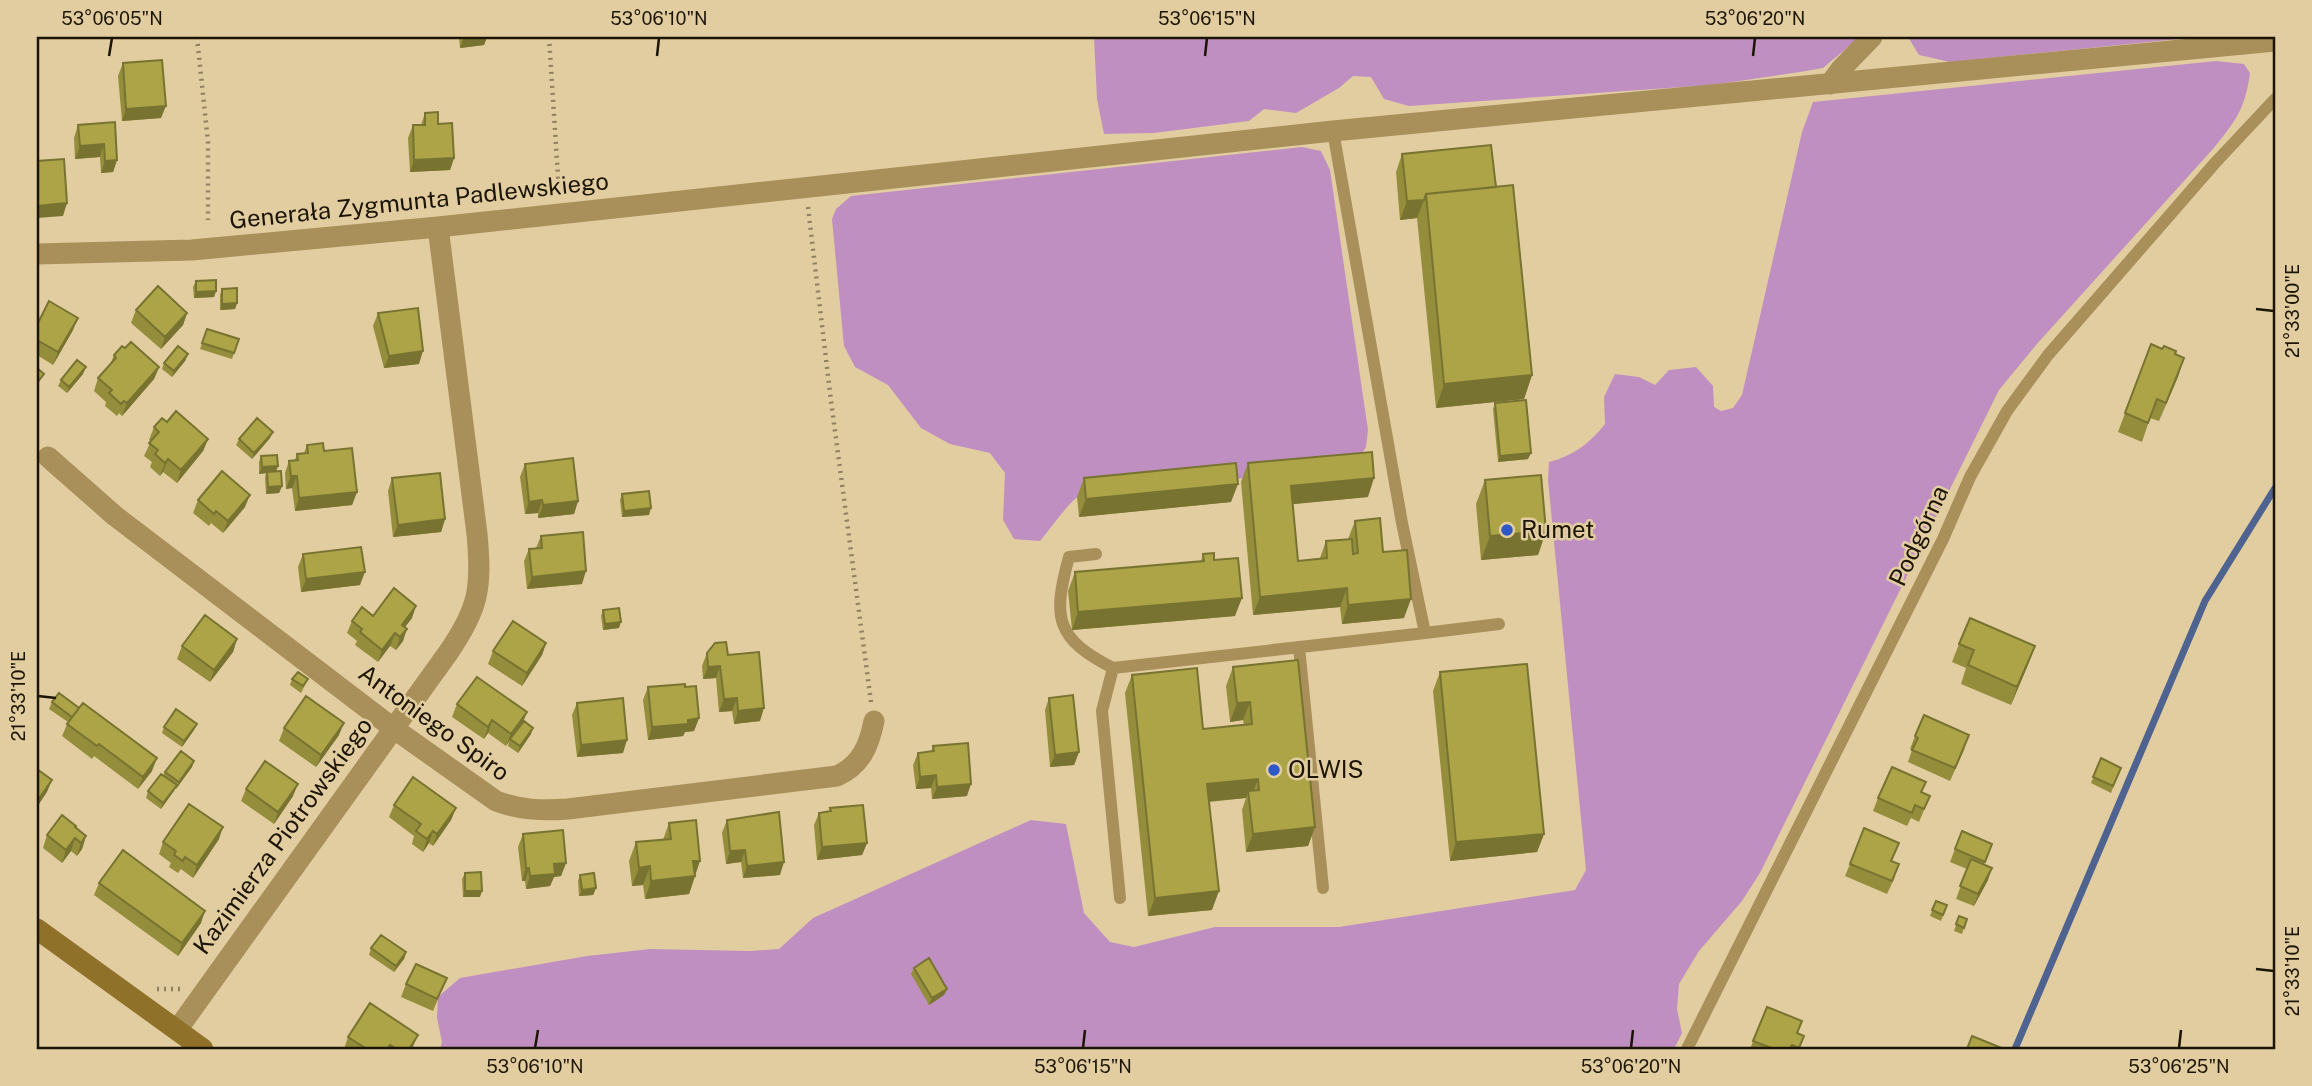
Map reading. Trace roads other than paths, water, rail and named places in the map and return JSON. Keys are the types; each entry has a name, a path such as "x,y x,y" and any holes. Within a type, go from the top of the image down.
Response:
{"street":[{"path":"1830,84 1872,37"},
{"name":"Generała Zygmunta Padlewskiego","path":"37,254 192,250 438,227 1333,131 2275,41"},
{"name":"Kazimierza Piotrowskiego","path":"177,1030 461,633 475,605 479,586 477,534 438,227"},
{"name":"Antoniego Spiro","path":"48,457 115,516 393,728 496,801 514,808 543,811 837,776 850,770 862,757 870,741 874,721"},
{"path":"37,929 203,1049"}],"lane":[{"name":"Podgórna","path":"1687,1049 1943,539 1970,477 2007,411 2048,355 2215,163 2275,99"},
{"path":"1333,131 1402,523 1425,633"},
{"path":"1096,554 1069,557 1061,586 1060,610 1063,629 1073,644 1113,668 1499,624"},
{"path":"1299,647 1323,888"},
{"path":"1113,668 1102,712 1120,898"}],"waterway":[{"path":"2015,1049 2205,601 2275,488"}],"place":[{"name":"Rumet","path":"1507,530"},
{"name":"OLWIS","path":"1274,770"}]}
